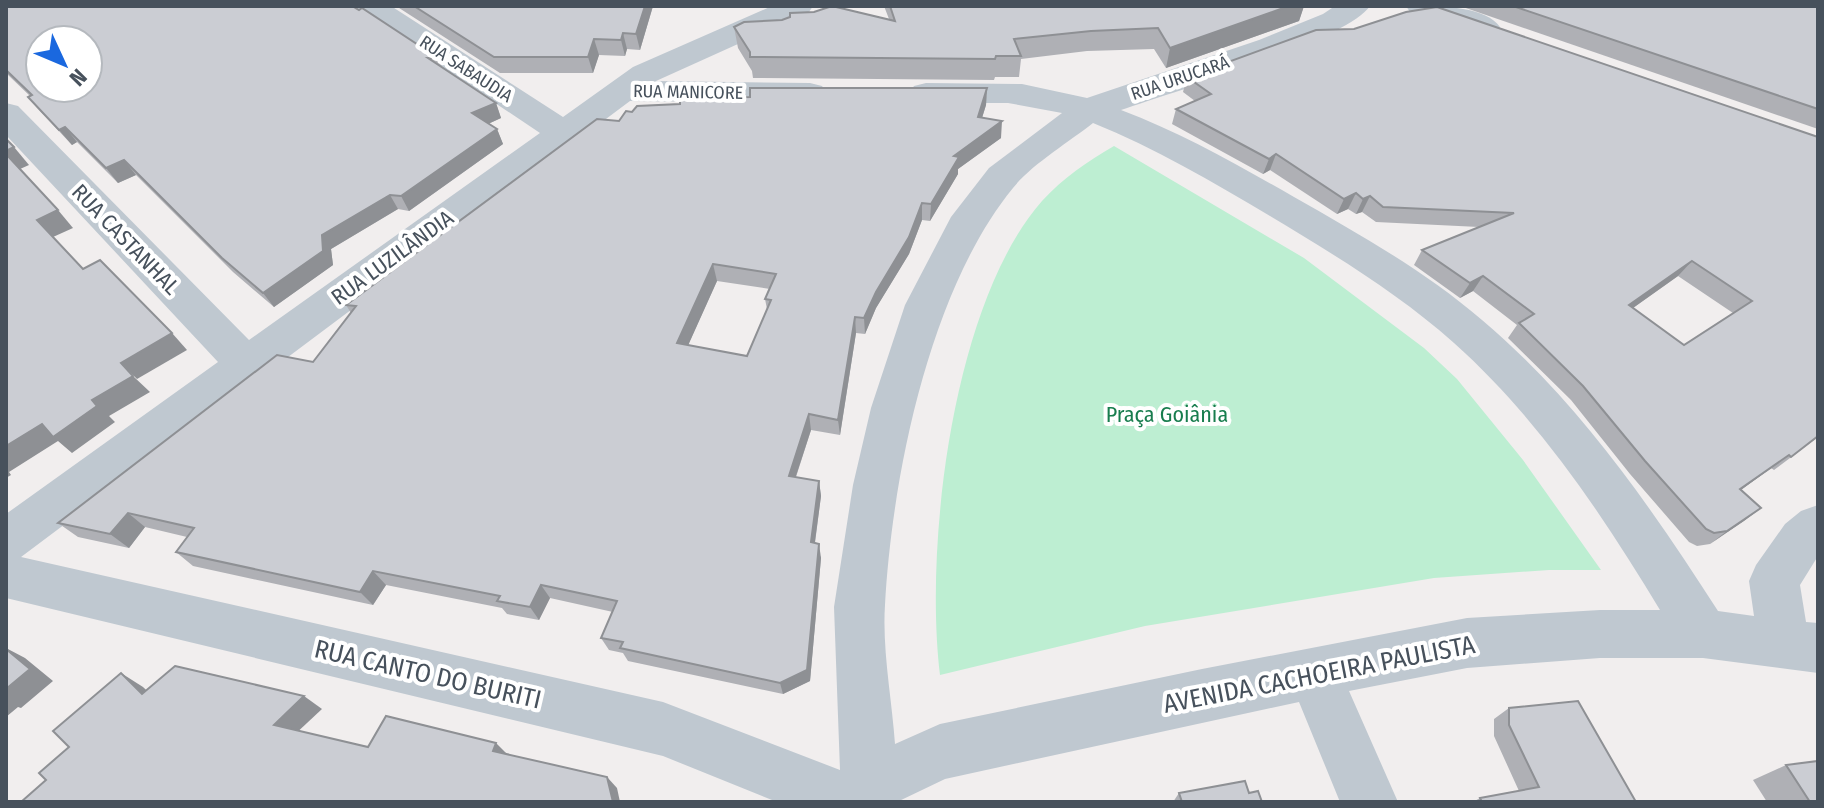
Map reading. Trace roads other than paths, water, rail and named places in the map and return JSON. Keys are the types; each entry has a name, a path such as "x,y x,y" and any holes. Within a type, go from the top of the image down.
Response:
{"street":[{"name":"RUA SABAUDIA","path":"370,6 562,132"},
{"name":"RUA LUZILÂNDIA","path":"6,541 645,74 798,6"},
{"path":"1421,6 1505,34 1442,6"},
{"name":"RUA URUCARÁ","path":"1090,109 1270,47 1331,39 1363,27 1368,9"},
{"name":"RUA MANICORE","path":"620,91 835,93"},
{"path":"896,93 1033,96 1090,109 1168,142 1357,251 1437,307 1492,353 1564,434 1653,549 1703,634"},
{"path":"849,796 859,607 876,485 893,408 925,305 964,226 1002,176 1090,109"},
{"name":"RUA CASTANHAL","path":"10,123 246,364"},
{"path":"1801,644 1774,581 1802,539 1818,526"},
{"name":"RUA CANTO DO BURITI","path":"6,576 663,729 849,796"},
{"name":"AVENIDA CACHOEIRA PAULISTA","path":"849,796 940,752 1467,643 1600,634 1703,634 1801,644"},
{"path":"1314,673 1369,802"}],"park label":[{"name":"Praça Goiânia","path":"1167,414"}]}
